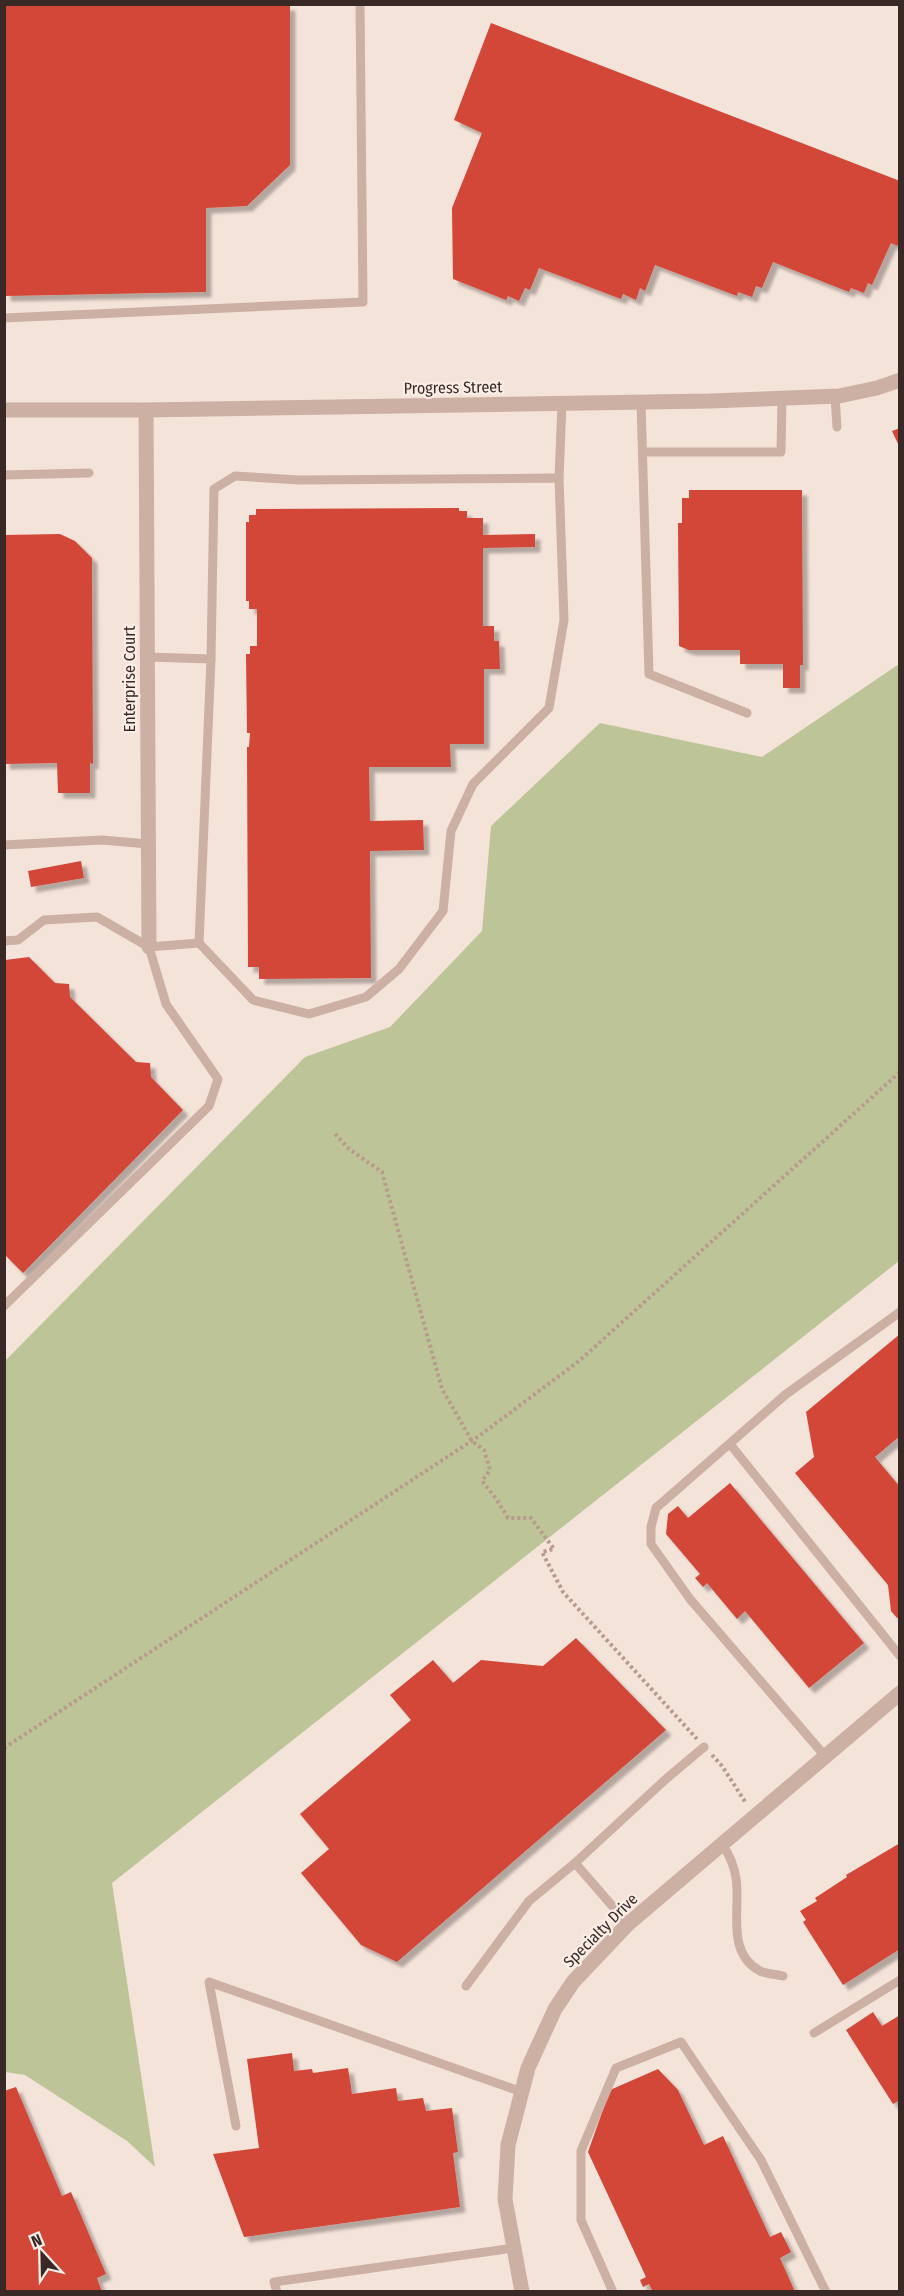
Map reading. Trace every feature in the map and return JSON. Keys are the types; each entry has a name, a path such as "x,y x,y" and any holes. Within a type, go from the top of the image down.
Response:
{"street":[{"name":"Progress Street","path":"4,410 641,403 835,396 878,388 900,380"},
{"name":"Enterprise Court","path":"146,410 149,947"},
{"name":"Specialty Drive","path":"522,2292 505,2199 508,2145 528,2068 555,2009 573,1982 628,1924 900,1693"}],"lane":[{"path":"4,318 363,302 360,4"},
{"path":"835,396 837,427"},
{"path":"643,452 781,452 782,398"},
{"path":"641,403 649,674 747,713"},
{"path":"559,478 299,480 236,476 214,489 211,659 199,943 253,1000 309,1014 366,997 399,969 442,911 451,831 473,784 549,708 564,620 559,478 562,404"},
{"path":"4,475 89,473"},
{"path":"147,657 211,659"},
{"path":"4,845 102,840 148,844"},
{"path":"4,941 18,940 44,920 97,917 149,947 199,943"},
{"path":"4,1306 209,1106 218,1079 166,1004 149,947"},
{"path":"825,1756 690,1599 651,1544 651,1527 656,1508 785,1395 900,1312"},
{"path":"730,1444 900,1656"},
{"path":"466,1986 529,1901 575,1863 704,1747"},
{"path":"722,1844 729,1854 736,1877 737,1939 742,1952 749,1962 761,1971 783,1976"},
{"path":"575,1863 628,1924"},
{"path":"814,2033 900,1980"},
{"path":"236,2126 209,1982 522,2092"},
{"path":"613,2292 581,2220 581,2151 616,2068 681,2042 761,2160 826,2292"},
{"path":"277,2292 274,2282 514,2248"}],"path":[{"path":"4,1748 472,1441 579,1361 900,1072"},
{"path":"335,1134 350,1149 382,1172 442,1389 472,1441 484,1450 490,1470 482,1481 508,1518 531,1518 554,1549 542,1552 563,1592 722,1766 755,1816"}],"green space":[{"path":"899,664 899,1261 112,1883 155,2167 127,2141 25,2075 5,2072 5,1361 305,1057 390,1027 482,931 491,826 600,723 762,757"}],"building":[{"path":"5,5 290,5 290,165 247,206 206,208 206,292 5,296"},
{"path":"491,23 900,181 900,241 897,246 891,243 872,285 868,283 864,293 851,288 849,292 773,262 762,288 756,286 752,297 738,292 737,296 655,265 645,291 640,288 636,300 623,294 621,299 539,268 530,290 525,288 519,301 508,296 506,300 453,279 452,208 482,133 454,120"},
{"path":"900,428 900,448 892,431"},
{"path":"689,490 802,490 803,665 800,665 800,688 783,688 783,664 740,664 740,650 689,650 679,646 678,523 682,523 682,498 689,498"},
{"path":"459,508 459,511 467,511 467,518 483,518 483,535 535,534 535,547 483,548 483,626 494,626 494,641 499,641 500,669 484,669 484,744 450,744 451,767 369,767 370,821 423,820 424,850 370,851 371,978 259,979 259,967 248,967 247,747 249,747 250,733 247,733 246,654 250,654 250,646 257,646 257,609 249,609 249,601 246,601 246,522 249,522 249,515 256,515 256,509"},
{"path":"60,534 75,541 92,558 93,764 90,763 90,793 58,793 57,763 4,764 4,535"},
{"path":"81,861 84,878 31,887 28,871"},
{"path":"29,957 55,983 69,984 70,997 136,1062 150,1063 151,1077 183,1110 23,1273 5,1255 5,960"},
{"path":"900,1334 900,1436 875,1457 900,1487 900,1616 897,1618 891,1611 888,1585 795,1473 814,1457 806,1412"},
{"path":"730,1483 864,1643 809,1688 745,1611 737,1619 707,1583 703,1587 695,1578 700,1574 666,1534 668,1514 678,1506 688,1518"},
{"path":"576,1638 666,1730 397,1962 361,1945 301,1873 329,1849 300,1814 411,1720 390,1695 433,1660 453,1683 481,1660 543,1666"},
{"path":"900,1843 900,1949 843,1985 803,1922 806,1920 800,1911 817,1901 815,1898 847,1877 846,1875"},
{"path":"873,2012 882,2026 900,2015 900,2100 893,2104 846,2030"},
{"path":"292,2053 294,2071 312,2069 313,2073 348,2068 352,2094 396,2088 398,2101 423,2098 426,2111 452,2108 458,2152 453,2153 460,2207 244,2237 213,2154 259,2148 247,2059"},
{"path":"658,2069 678,2090 704,2145 723,2136 770,2237 781,2232 791,2252 780,2258 795,2292 653,2292 649,2284 643,2287 640,2280 646,2277 588,2152 610,2090"},
{"path":"16,2087 62,2196 71,2192 106,2274 97,2278 102,2292 4,2292 4,2091"}]}
